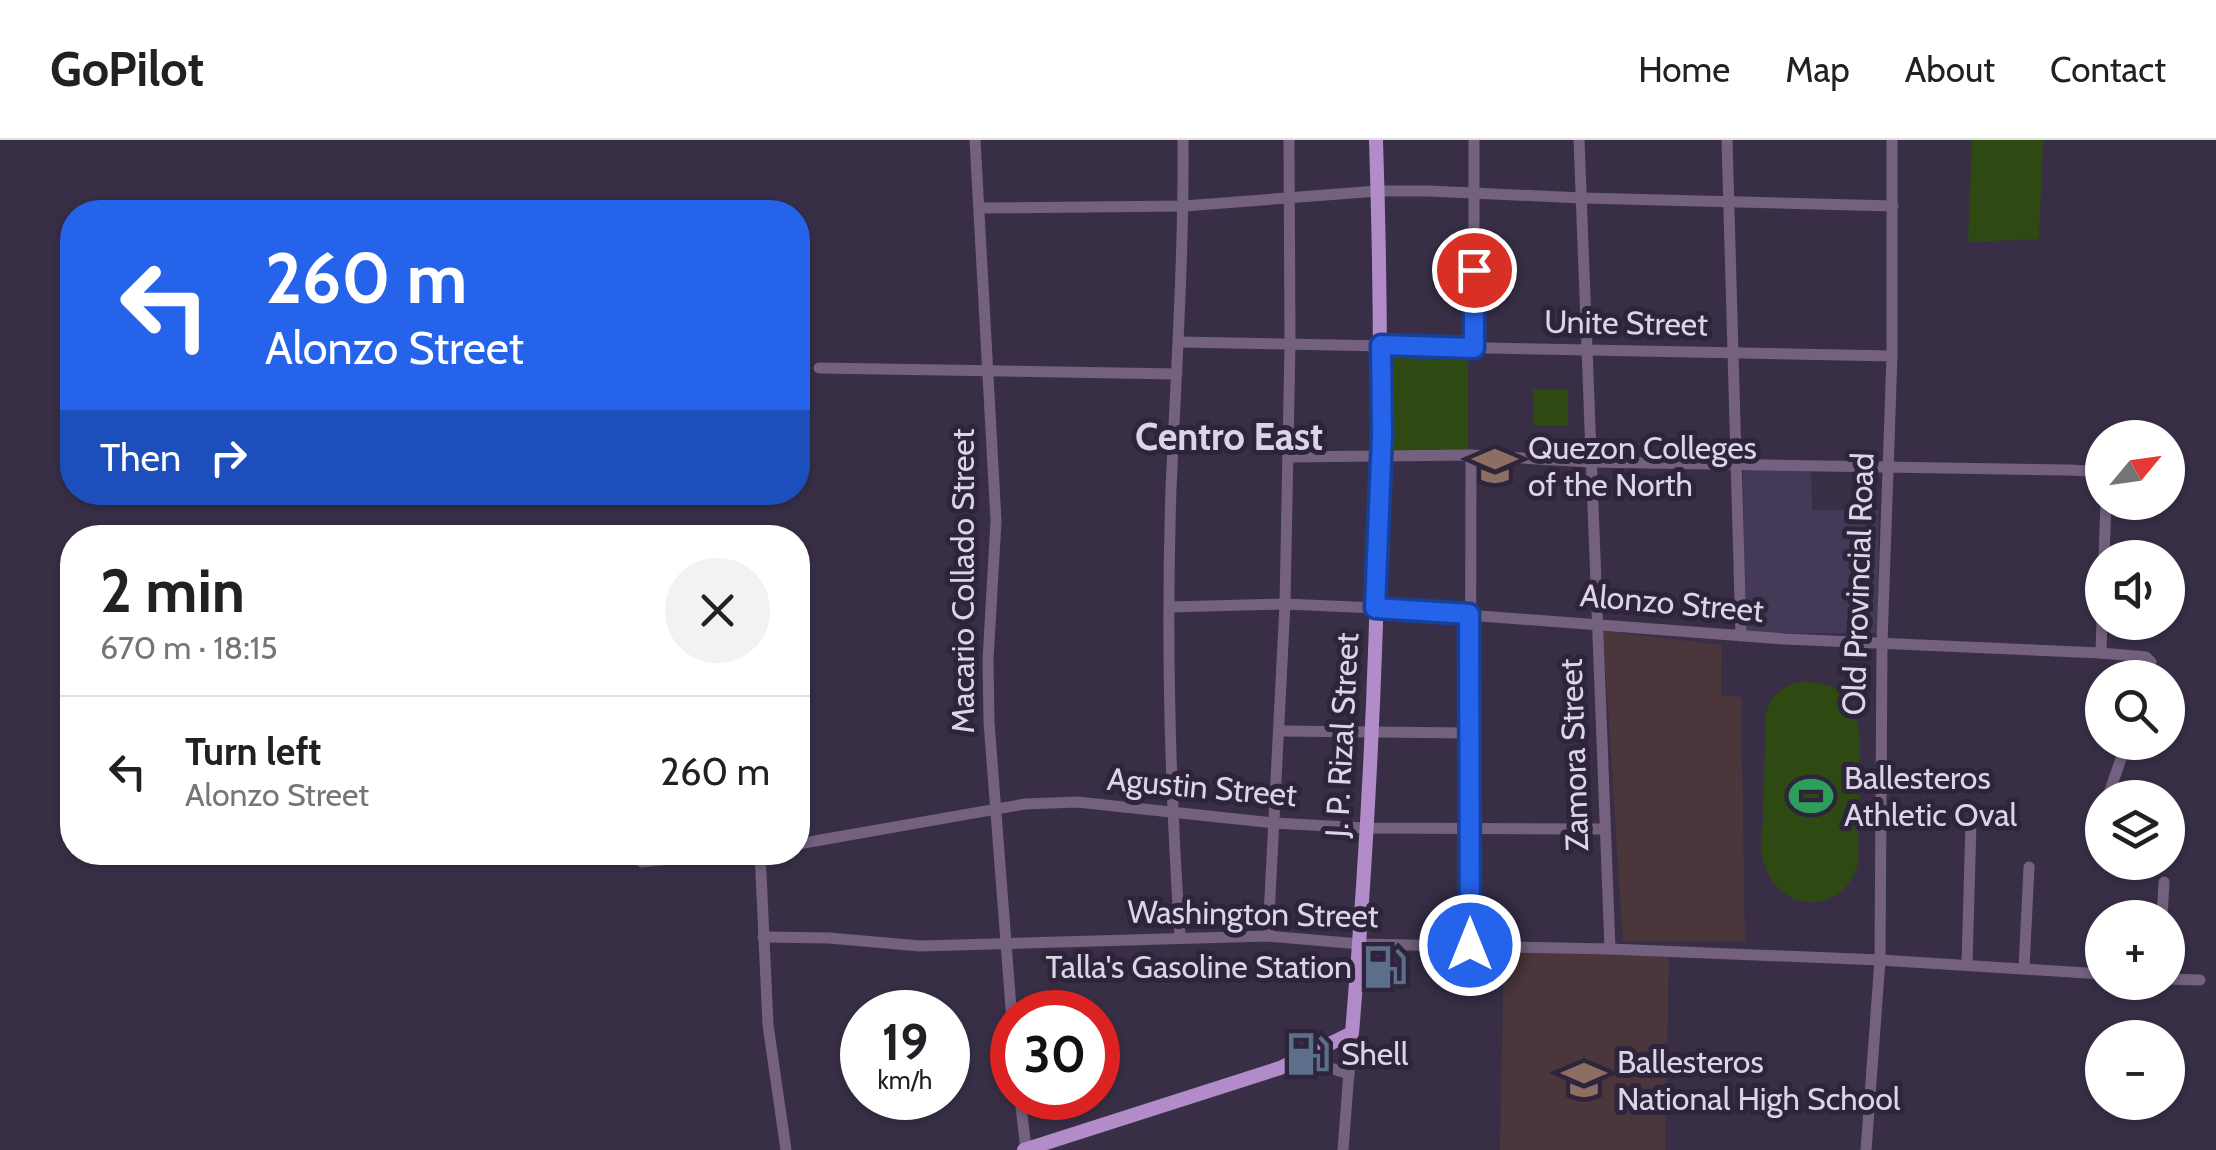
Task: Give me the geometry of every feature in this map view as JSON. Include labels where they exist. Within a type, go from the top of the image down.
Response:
[{"type":"main road","name":"J. P. Rizal Street","points":[[1352,1033],[1360,944],[1381,456],[1376,140]]},
{"type":"main road","points":[[1025,1150],[1302,1059],[1352,1033]]},
{"type":"street","name":"Macario Collado Street","points":[[975,140],[996,521],[988,695],[1009,990]]},
{"type":"street","points":[[1180,936],[1172,811],[1171,492],[1184,206],[1183,140]]},
{"type":"street","points":[[1268,936],[1286,604],[1288,140]]},
{"type":"street","points":[[1474,140],[1474,348]]},
{"type":"street","name":"Zamora Street","points":[[1580,140],[1610,949]]},
{"type":"street","points":[[1727,140],[1741,636]]},
{"type":"street","name":"Old Provincial Road","points":[[1866,1150],[1880,960],[1882,643],[1892,356],[1892,140]]},
{"type":"street","points":[[981,208],[1184,206],[1378,191],[1894,206]]},
{"type":"street","name":"Unite Street","points":[[1179,342],[1892,356]]},
{"type":"street","points":[[819,368],[1177,374]]},
{"type":"street","points":[[1288,456],[1471,455],[1590,462],[2085,470]]},
{"type":"street","points":[[1470,945],[1471,455]]},
{"type":"street","name":"Alonzo Street","points":[[1171,607],[1286,604],[1375,608],[1741,636],[2102,653],[2149,660]]},
{"type":"street","points":[[2102,640],[2102,653]]},
{"type":"street","points":[[1280,731],[1470,732]]},
{"type":"street","name":"Agustin Street","points":[[810,842],[1025,804],[1077,802],[1365,828],[1605,828]]},
{"type":"street","points":[[1968,964],[1971,822]]},
{"type":"street","points":[[760,865],[768,1025],[786,1150]]},
{"type":"street","points":[[2024,968],[2029,867]]},
{"type":"street","points":[[2163,900],[2164,882]]},
{"type":"street","name":"Washington Street","points":[[762,937],[920,946],[1268,936],[1360,944],[1610,949],[2085,973]]},
{"type":"street","points":[[2185,979],[2200,980]]},
{"type":"street","points":[[1343,1150],[1352,1033]]},
{"type":"street","points":[[1302,1059],[1349,1074]]},
{"type":"street","points":[[1022,1120],[1025,1150]]},
{"type":"shaded area","points":[[1743,468],[1811,468],[1812,510],[1878,510],[1879,633],[1744,633]]},
{"type":"shaded area","points":[[1603,631],[1722,645],[1721,695],[1741,697],[1745,942],[1623,941]]},
{"type":"shaded area","name":"Ballesteros National High School","points":[[1504,947],[1669,956],[1665,1150],[1500,1150]]},
{"type":"green space","points":[[1972,140],[2043,140],[2039,239],[1968,242]]},
{"type":"green space","points":[[1392,353],[1468,354],[1468,451],[1392,452]]},
{"type":"green space","points":[[1533,389],[1568,389],[1568,425],[1533,425]]},
{"type":"green space","name":"Ballesteros Athletic Oval","points":[[1799,682],[1826,684],[1843,694],[1854,711],[1860,737],[1858,864],[1842,891],[1814,902],[1795,899],[1779,889],[1768,873],[1761,849],[1766,712],[1778,692]]},
{"type":"place","name":"Quezon Colleges of the North","points":[[1495,466]]},
{"type":"place","name":"Ballesteros Athletic Oval","points":[[1811,796]]},
{"type":"place","name":"Talla's Gasoline Station","points":[[1385,967]]},
{"type":"place","name":"Shell","points":[[1308,1054]]},
{"type":"place","name":"Ballesteros National High School","points":[[1584,1080]]},
{"type":"district","name":"Centro East","points":[[1229,437]]},
{"type":"route","points":[[1470,945],[1469,614],[1375,608],[1382,435],[1381,345],[1474,348],[1474,270]]}]
